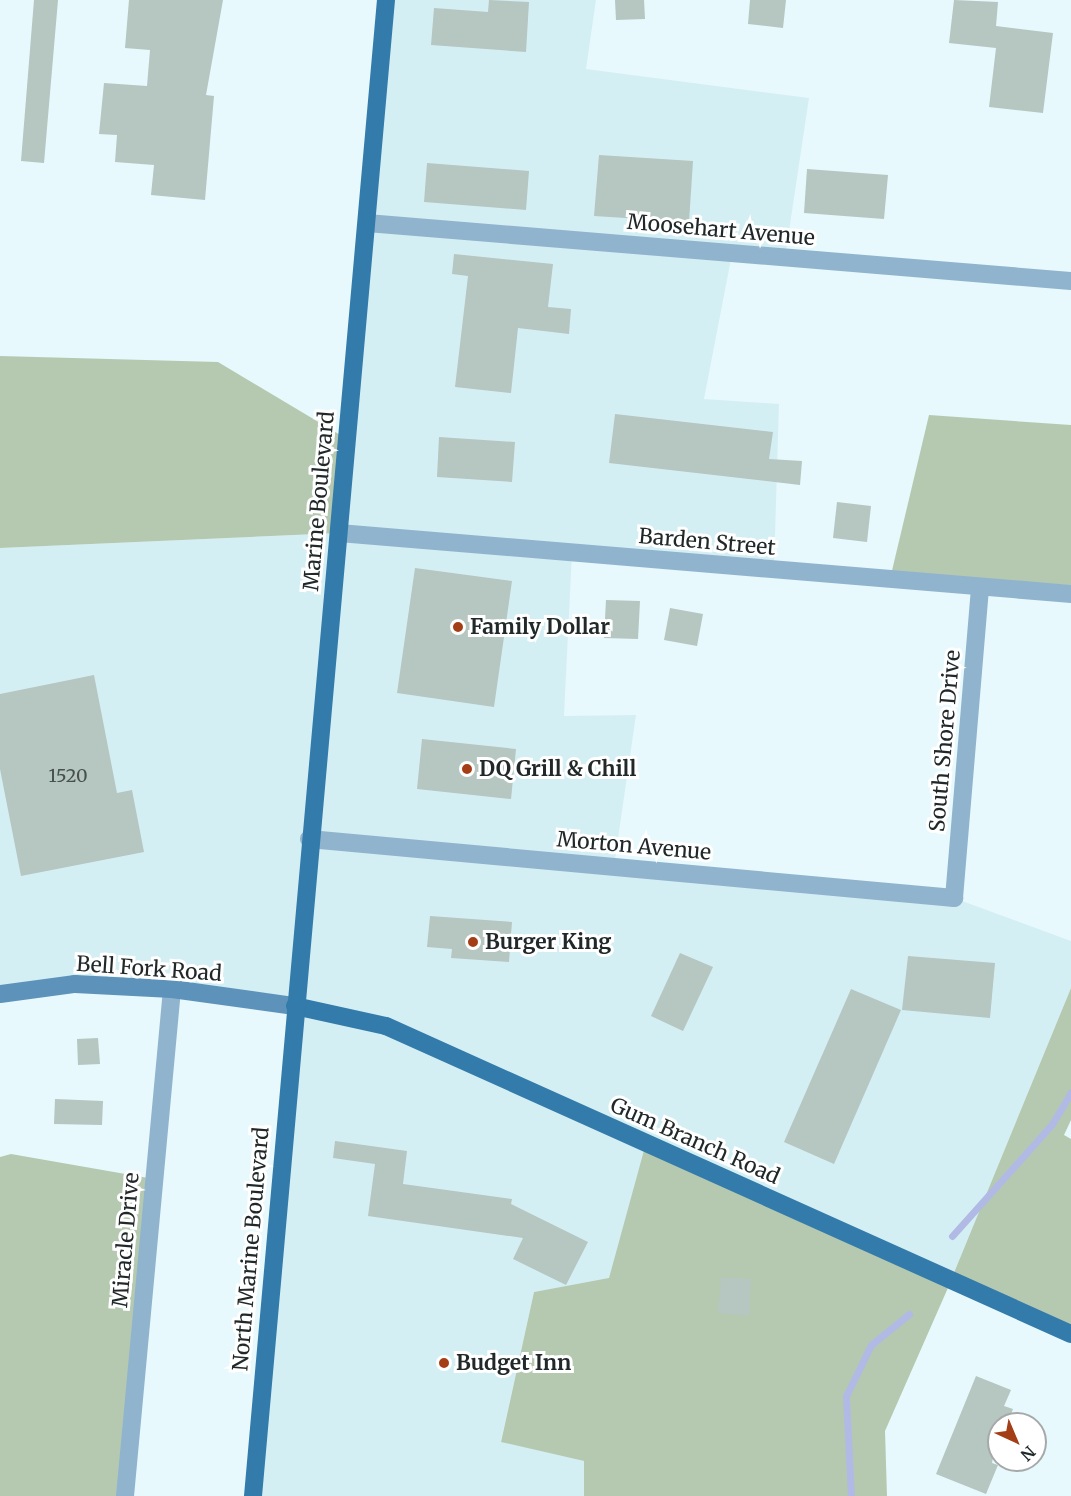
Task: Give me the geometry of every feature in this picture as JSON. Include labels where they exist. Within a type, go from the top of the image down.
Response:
[{"type":"main road","name":"Marine Boulevard","points":[[295,1006],[386,0]]},
{"type":"main road","name":"Bell Fork Road","points":[[0,994],[75,984],[172,989],[295,1006]]},
{"type":"main road","name":"Gum Branch Road","points":[[295,1006],[386,1026],[1071,1334]]},
{"type":"main road","name":"North Marine Boulevard","points":[[253,1496],[295,1006]]},
{"type":"street","name":"Moosehart Avenue","points":[[366,224],[1071,281]]},
{"type":"street","name":"Barden Street","points":[[339,533],[1071,594]]},
{"type":"street","name":"South Shore Drive","points":[[954,898],[980,587]]},
{"type":"street","name":"Morton Avenue","points":[[309,839],[954,898]]},
{"type":"street","name":"Miracle Drive","points":[[125,1496],[172,989]]},
{"type":"shaded area","points":[[386,0],[596,0],[586,69],[809,98],[785,258],[732,254],[704,399],[779,404],[774,570],[572,553],[564,716],[636,715],[614,866],[954,898],[1071,941],[1071,988],[951,1280],[647,1144],[609,1279],[534,1292],[501,1441],[584,1461],[584,1496],[253,1496],[295,1006],[172,989],[0,994],[0,548],[339,533]]},
{"type":"green space","points":[[0,356],[218,362],[347,439],[339,533],[0,548]]},
{"type":"green space","points":[[929,415],[1071,425],[1071,594],[890,579]]},
{"type":"green space","points":[[1071,988],[1071,1120],[1064,1135],[1071,1139],[1071,1334],[951,1281],[885,1431],[887,1496],[584,1496],[584,1461],[501,1442],[534,1292],[609,1278],[646,1143],[951,1280]]},
{"type":"green space","points":[[11,1154],[154,1179],[125,1496],[0,1496],[0,1157]]},
{"type":"building","points":[[34,0],[58,0],[44,163],[21,161]]},
{"type":"building","points":[[129,0],[223,0],[206,95],[214,96],[205,200],[151,195],[154,165],[115,162],[117,135],[99,134],[104,83],[147,86],[150,50],[125,48]]},
{"type":"building","points":[[489,0],[529,2],[526,52],[431,45],[434,8],[488,12]]},
{"type":"building","points":[[615,0],[644,0],[645,19],[616,20]]},
{"type":"building","points":[[750,0],[786,0],[783,28],[748,24]]},
{"type":"building","points":[[954,0],[998,2],[996,26],[1053,33],[1043,113],[989,107],[996,48],[949,43]]},
{"type":"building","points":[[599,155],[693,161],[689,222],[594,216]]},
{"type":"building","points":[[427,163],[529,171],[526,210],[424,202]]},
{"type":"building","points":[[807,169],[888,175],[884,219],[804,213]]},
{"type":"building","points":[[454,254],[553,264],[548,307],[571,309],[569,334],[518,328],[511,393],[455,387],[468,276],[452,274]]},
{"type":"building","points":[[615,414],[773,432],[769,459],[802,461],[800,485],[609,463]]},
{"type":"building","points":[[439,437],[515,442],[512,482],[437,477]]},
{"type":"building","points":[[837,502],[871,506],[867,542],[833,538]]},
{"type":"building","points":[[415,568],[512,581],[494,707],[397,693]]},
{"type":"building","points":[[606,600],[640,601],[638,639],[604,638]]},
{"type":"building","points":[[670,608],[703,614],[697,646],[664,640]]},
{"type":"building","points":[[94,675],[117,793],[132,790],[144,852],[21,876],[0,769],[0,694]]},
{"type":"building","points":[[422,739],[516,749],[511,799],[417,789]]},
{"type":"building","points":[[430,916],[512,922],[509,962],[451,958],[452,949],[427,947]]},
{"type":"building","points":[[680,953],[713,967],[683,1031],[651,1016]]},
{"type":"building","points":[[908,956],[995,963],[990,1018],[902,1010]]},
{"type":"building","points":[[851,989],[901,1010],[834,1164],[784,1142]]},
{"type":"building","points":[[98,1038],[100,1064],[78,1065],[77,1039]]},
{"type":"building","points":[[55,1099],[103,1101],[102,1125],[54,1124]]},
{"type":"building","points":[[335,1141],[407,1151],[403,1184],[512,1199],[511,1204],[588,1242],[566,1285],[513,1259],[523,1238],[368,1216],[375,1164],[333,1158]]},
{"type":"building","points":[[721,1277],[751,1279],[749,1316],[718,1313]]},
{"type":"building","points":[[976,1376],[1011,1390],[1004,1406],[1013,1409],[1012,1412],[987,1412],[987,1472],[995,1472],[986,1494],[936,1474]]},
{"type":"waterway","points":[[952,1236],[1052,1124],[1071,1092]]},
{"type":"waterway","points":[[851,1496],[846,1396],[871,1345],[909,1314]]},
{"type":"place","name":"Family Dollar","points":[[458,627]]},
{"type":"place","name":"DQ Grill & Chill","points":[[467,769]]},
{"type":"place","name":"Burger King","points":[[473,942]]},
{"type":"place","name":"Budget Inn","points":[[444,1363]]}]
